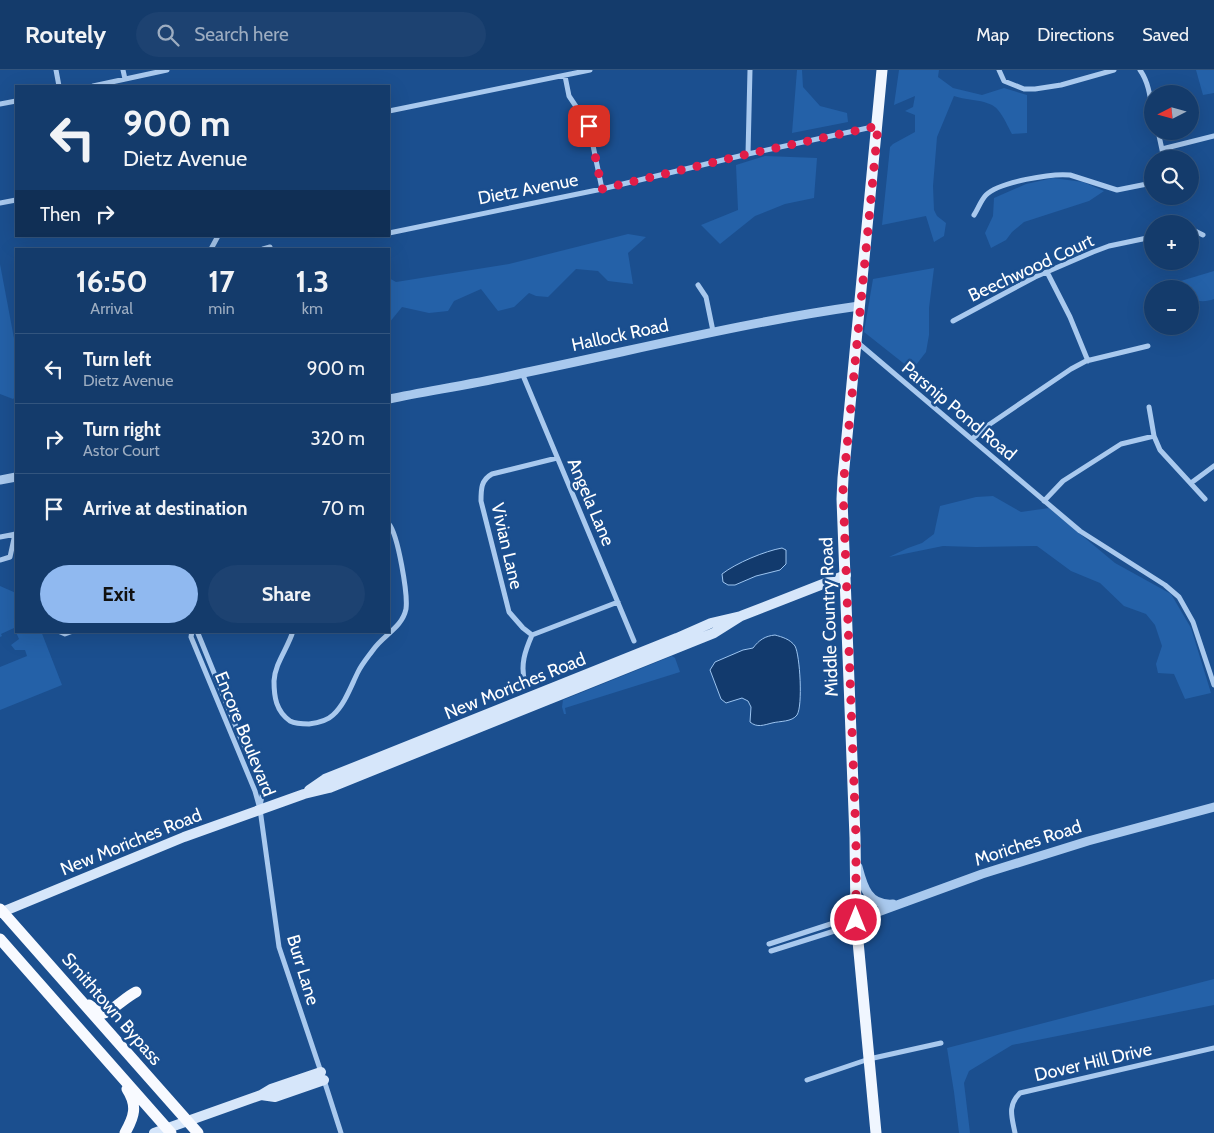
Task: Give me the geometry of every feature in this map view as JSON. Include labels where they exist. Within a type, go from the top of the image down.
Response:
[{"type":"highway","name":"Smithtown Bypass","points":[[1,911],[198,1133]]},
{"type":"highway","points":[[0,939],[169,1131]]},
{"type":"highway","points":[[81,1000],[104,1013],[127,996],[136,992],[111,1020],[116,1040]]},
{"type":"highway","points":[[116,1071],[132,1097],[135,1106],[133,1118],[125,1133]]},
{"type":"main road","name":"Middle Country Road","points":[[876,1133],[853,921],[856,857],[843,478],[882,70]]},
{"type":"main road","name":"New Moriches Road","points":[[1,911],[184,837],[304,794],[329,788],[714,633],[741,616],[846,575]]},
{"type":"main road","points":[[154,1133],[169,1131],[187,1121],[261,1096],[271,1089],[322,1076]]},
{"type":"street","points":[[56,70],[59,85]]},
{"type":"street","points":[[123,70],[125,79]]},
{"type":"street","points":[[98,85],[167,70]]},
{"type":"street","points":[[390,111],[590,70]]},
{"type":"street","points":[[748,154],[750,70]]},
{"type":"street","points":[[1000,70],[1004,81],[1029,89],[1061,85],[1114,70]]},
{"type":"street","points":[[1140,70],[1147,85]]},
{"type":"street","points":[[565,76],[570,96],[589,126],[602,189]]},
{"type":"street","points":[[0,104],[15,101]]},
{"type":"street","name":"Dietz Avenue","points":[[390,233],[602,189],[748,154],[878,126]]},
{"type":"street","points":[[1160,140],[1162,149],[1214,136]]},
{"type":"street","points":[[974,215],[985,196],[993,190],[1008,183],[1047,176],[1070,175],[1117,190],[1144,185]]},
{"type":"street","points":[[0,203],[15,200]]},
{"type":"street","points":[[1199,233],[1203,235]]},
{"type":"street","name":"Beechwood Court","points":[[953,321],[1047,272],[1101,249],[1144,239]]},
{"type":"street","points":[[1047,272],[1070,317],[1088,360]]},
{"type":"street","points":[[698,285],[706,297],[713,331]]},
{"type":"street","name":"Hallock Road","points":[[390,399],[522,373],[794,315],[860,306]]},
{"type":"street","name":"Parsnip Pond Road","points":[[856,342],[1080,531],[1165,585],[1179,598],[1193,622],[1212,668]]},
{"type":"street","points":[[972,439],[990,424],[1071,369],[1088,360],[1148,346]]},
{"type":"street","name":"Angela Lane","points":[[522,373],[634,641]]},
{"type":"street","points":[[1149,407],[1154,436],[1164,456],[1205,500]]},
{"type":"street","points":[[1044,501],[1063,481],[1121,444],[1154,436]]},
{"type":"street","name":"Vivian Lane","points":[[532,635],[509,612],[482,501],[481,489],[484,480],[492,474],[557,458]]},
{"type":"street","points":[[1191,483],[1214,466]]},
{"type":"street","points":[[0,480],[15,477]]},
{"type":"street","points":[[390,525],[399,553],[406,589],[406,608],[402,620],[390,632]]},
{"type":"street","points":[[0,537],[15,534]]},
{"type":"street","points":[[0,560],[10,557],[15,538]]},
{"type":"street","points":[[526,683],[522,664],[532,635],[618,602]]},
{"type":"street","name":"Encore Boulevard","points":[[192,633],[191,637],[260,809]]},
{"type":"street","name":"Encore Boulevard","points":[[197,633],[241,739],[264,786],[260,809]]},
{"type":"street","points":[[292,633],[274,679],[276,701],[281,714],[293,722],[304,724],[318,723],[333,716],[374,647],[389,633]]},
{"type":"street","points":[[1212,668],[1214,685]]},
{"type":"street","name":"Moriches Road","points":[[853,921],[982,874],[1088,841],[1214,807]]},
{"type":"street","name":"Burr Lane","points":[[260,809],[279,947],[341,1133]]},
{"type":"street","points":[[856,857],[864,889],[868,896],[887,905],[898,904]]},
{"type":"street","points":[[769,944],[843,920],[853,921]]},
{"type":"street","points":[[771,951],[844,928],[853,921]]},
{"type":"street","points":[[806,1080],[869,1059],[941,1043]]},
{"type":"street","name":"Dover Hill Drive","points":[[1014,1133],[1011,1108],[1014,1100],[1020,1093],[1214,1048]]},
{"type":"shaded area","points":[[797,70],[802,70],[803,87],[820,106],[847,113],[848,122],[792,133]]},
{"type":"shaded area","points":[[899,70],[939,70],[938,77],[953,88],[982,95],[1004,88],[1027,95],[1027,133],[1012,134],[994,106],[954,96],[937,137],[933,186],[934,210],[937,216],[946,223],[944,236],[934,242],[926,216],[882,225],[890,147],[915,132],[915,115],[905,111],[913,107],[915,96],[894,105]]},
{"type":"shaded area","points":[[1196,70],[1214,70],[1214,93],[1203,95]]},
{"type":"shaded area","points":[[765,156],[817,158],[814,198],[785,204],[755,216],[720,244],[701,225],[738,210],[736,165]]},
{"type":"shaded area","points":[[1053,178],[1083,182],[1104,191],[1089,201],[1024,222],[1006,240],[991,248],[985,233],[993,216],[994,198],[1026,184]]},
{"type":"shaded area","points":[[628,234],[646,237],[628,253],[633,284],[608,281],[598,271],[576,269],[548,297],[529,293],[514,307],[498,311],[481,289],[454,301],[448,311],[429,313],[402,307],[390,322],[390,279],[396,282],[509,264]]},
{"type":"shaded area","points":[[0,264],[15,344],[15,397],[13,399],[0,394]]},
{"type":"shaded area","points":[[934,268],[926,352],[912,370],[864,332],[873,279]]},
{"type":"shaded area","points":[[1214,271],[1214,299],[1199,301],[1199,280],[1184,280]]},
{"type":"shaded area","points":[[993,496],[1021,512],[1049,508],[1115,563],[1171,594],[1191,628],[1211,693],[1185,699],[1174,674],[1158,673],[1156,664],[1162,646],[1155,625],[1146,614],[1124,606],[1100,583],[1071,571],[1037,546],[943,546],[889,557],[922,543],[934,534],[940,506],[976,497]]},
{"type":"shaded area","points":[[782,548],[786,550],[786,564],[780,570],[756,576],[735,585],[728,585],[723,582],[722,574],[735,566],[759,555]]},
{"type":"shaded area","points":[[0,586],[15,593],[15,630],[14,628],[1,634],[2,636],[0,637]]},
{"type":"shaded area","points":[[16,633],[42,633],[62,685],[0,710],[0,667],[27,656],[25,650],[15,650],[11,645],[19,639]]},
{"type":"shaded area","points":[[775,635],[791,642],[797,651],[800,680],[799,710],[795,717],[789,720],[755,725],[750,722],[751,707],[748,701],[742,698],[726,703],[721,699],[710,670],[715,662],[743,650],[753,648],[762,639]]},
{"type":"shaded area","points":[[672,656],[675,658],[680,672],[565,708],[566,714],[564,714],[563,700]]},
{"type":"shaded area","points":[[1214,979],[1214,1005],[1012,1045],[969,1071],[964,1083],[970,1133],[959,1133],[947,1048]]},
{"type":"route","points":[[589,126],[602,189],[748,154],[878,126],[843,478],[856,838],[856,920]]}]
